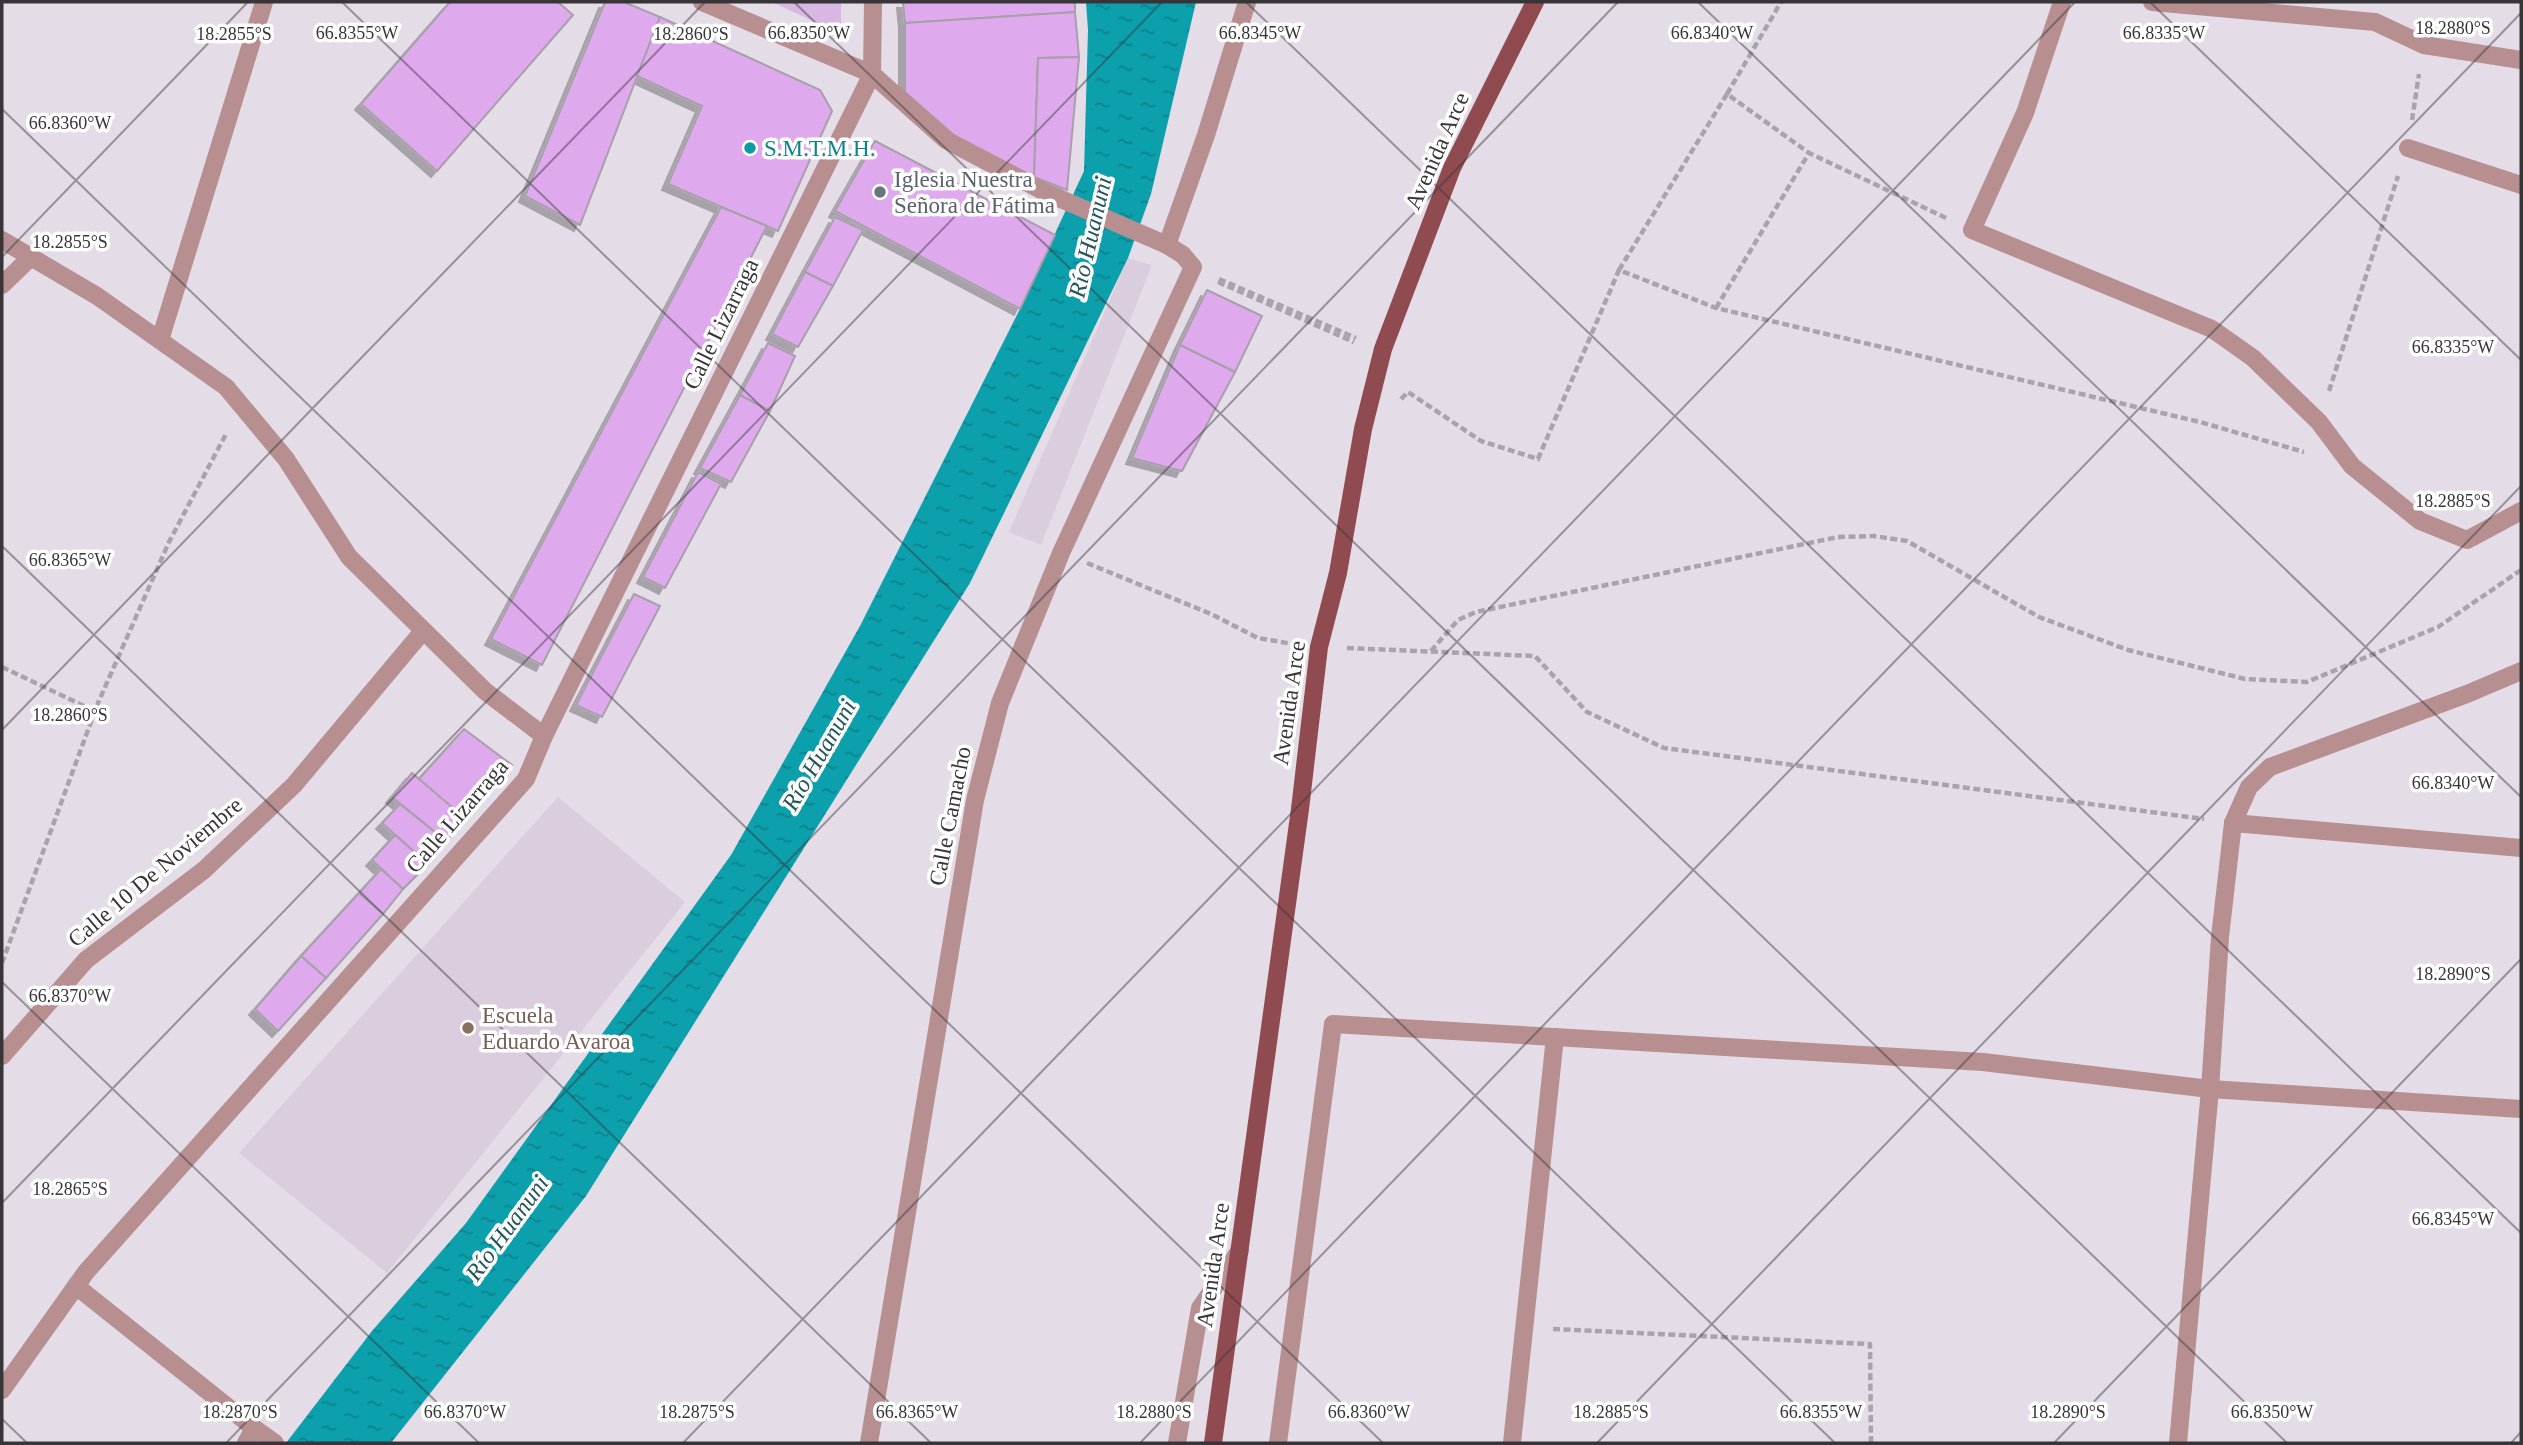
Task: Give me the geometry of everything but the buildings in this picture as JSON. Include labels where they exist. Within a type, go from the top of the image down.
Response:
[{"type":"main road","name":"Avenida Arce","points":[[1213,1443],[1298,822],[1319,647],[1338,573],[1363,429],[1382,351],[1452,168],[1535,2]]},
{"type":"street","points":[[160,340],[264,2]]},
{"type":"street","points":[[702,2],[872,74],[946,140],[1047,193],[1167,245],[1183,255],[1192,269]]},
{"type":"street","points":[[872,74],[873,2]]},
{"type":"street","points":[[1167,245],[1206,135],[1247,2]]},
{"type":"street","points":[[2062,2],[2025,113],[1972,230],[2212,329],[2253,358],[2319,422],[2352,466],[2420,522],[2467,540],[2521,511]]},
{"type":"street","points":[[2152,2],[2375,22],[2424,45],[2521,60]]},
{"type":"street","name":"Calle Lizarraga","points":[[2,1390],[86,1272],[526,779],[544,736],[872,74]]},
{"type":"street","points":[[2408,148],[2521,185]]},
{"type":"street","points":[[2,240],[97,296],[226,387],[286,459],[349,556],[485,691],[544,736]]},
{"type":"street","points":[[2,285],[31,257]]},
{"type":"street","name":"Calle Camacho","points":[[869,1443],[975,800],[1000,704],[1061,553],[1192,269]]},
{"type":"street","name":"Calle 10 De Noviembre","points":[[2,1056],[86,960],[204,870],[294,785],[423,631]]},
{"type":"street","points":[[2178,1443],[2210,1089],[2220,937],[2233,823],[2249,788],[2270,767],[2467,694],[2521,671]]},
{"type":"street","points":[[2233,823],[2521,848]]},
{"type":"street","points":[[1278,1443],[1332,1024],[1983,1062],[2210,1089],[2521,1110]]},
{"type":"street","points":[[1512,1443],[1555,1037]]},
{"type":"street","points":[[1177,1443],[1199,1308],[1240,1250]]},
{"type":"street","points":[[76,1286],[250,1435],[275,1443]]},
{"type":"path","points":[[1363,429],[1408,393],[1481,440],[1538,459],[1619,270],[1782,2]]},
{"type":"path","points":[[2319,422],[2408,148],[2424,45]]},
{"type":"path","points":[[1727,94],[1810,153],[1972,230]]},
{"type":"path","points":[[1716,308],[1810,153]]},
{"type":"path","points":[[1192,269],[1382,351]]},
{"type":"path","points":[[1619,270],[1716,308],[2200,422],[2352,466]]},
{"type":"path","points":[[2,963],[95,711],[169,542],[242,406]]},
{"type":"path","points":[[1431,651],[1458,620],[1476,612],[1838,537],[1874,536],[1907,541],[2039,617],[2129,650],[2245,679],[2307,681],[2438,627],[2521,570]]},
{"type":"path","points":[[1061,553],[1211,614],[1258,638],[1319,647],[1535,656],[1587,712],[1664,748],[2233,823]]},
{"type":"path","points":[[2,667],[95,711]]},
{"type":"path","points":[[1524,1327],[1870,1344],[1871,1443]]},
{"type":"shaded area","points":[[772,2],[841,2],[841,34]]},
{"type":"shaded area","points":[[1128,258],[1152,265],[1041,545],[1009,532]]},
{"type":"shaded area","name":"Escuela Eduardo Avaroa","points":[[558,797],[685,902],[387,1273],[239,1153]]},
{"type":"water","name":"Río Huanuni","points":[[1086,2],[1196,2],[1151,194],[1128,258],[970,583],[586,1196],[391,1443],[286,1443],[372,1331],[466,1223],[731,855],[860,626],[1020,309],[1084,171],[1088,30]]},
{"type":"place","name":"S.M.T.M.H.","points":[[750,148]]},
{"type":"place","name":"Iglesia Nuestra Señora de Fátima","points":[[880,192]]},
{"type":"place","name":"Escuela Eduardo Avaroa","points":[[468,1028]]}]
